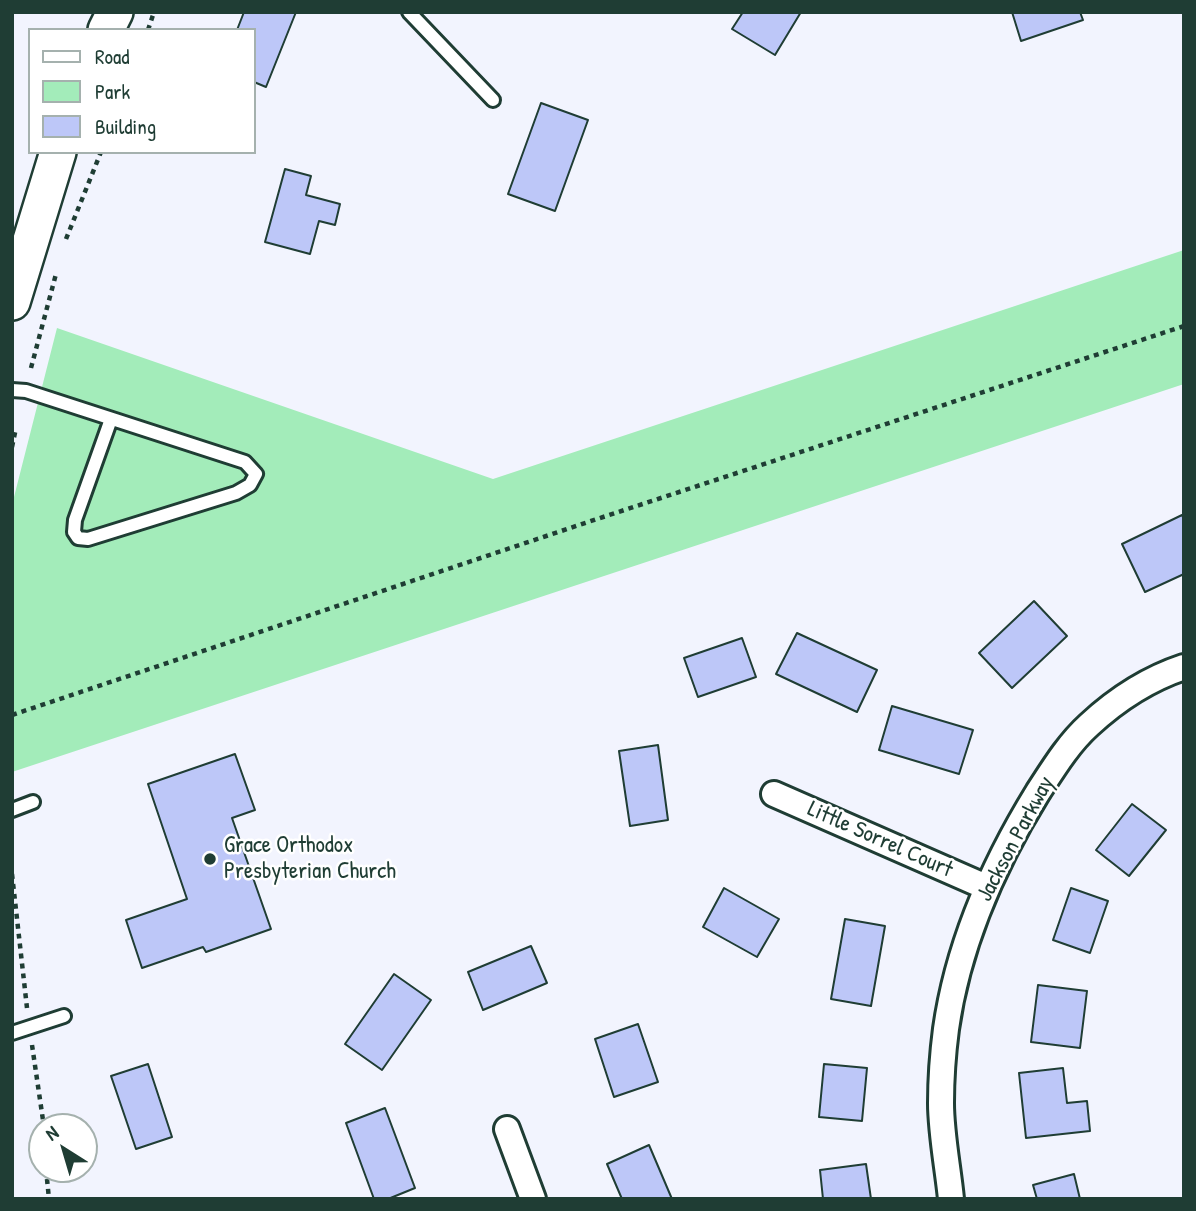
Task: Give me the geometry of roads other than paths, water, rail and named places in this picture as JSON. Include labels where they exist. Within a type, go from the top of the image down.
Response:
[{"type":"main road","points":[[107,28],[115,12]]},
{"type":"main road","points":[[12,302],[57,154]]},
{"type":"street","name":"Jackson Parkway","points":[[951,1199],[941,1104],[946,1029],[961,957],[986,887],[1016,828],[1051,771],[1087,726],[1124,696],[1168,672],[1184,667]]},
{"type":"street","name":"Little Sorrel Court","points":[[774,794],[986,887]]},
{"type":"street","points":[[507,1129],[533,1199]]},
{"type":"lane","points":[[409,12],[494,100]]},
{"type":"lane","points":[[12,390],[26,391],[246,462],[256,474],[250,485],[236,493],[88,539],[78,538],[74,532],[75,520],[111,419]]},
{"type":"lane","points":[[12,810],[33,802]]},
{"type":"lane","points":[[12,1033],[64,1016]]},
{"type":"place","name":"Grace Orthodox Presbyterian Church","points":[[210,859]]}]
